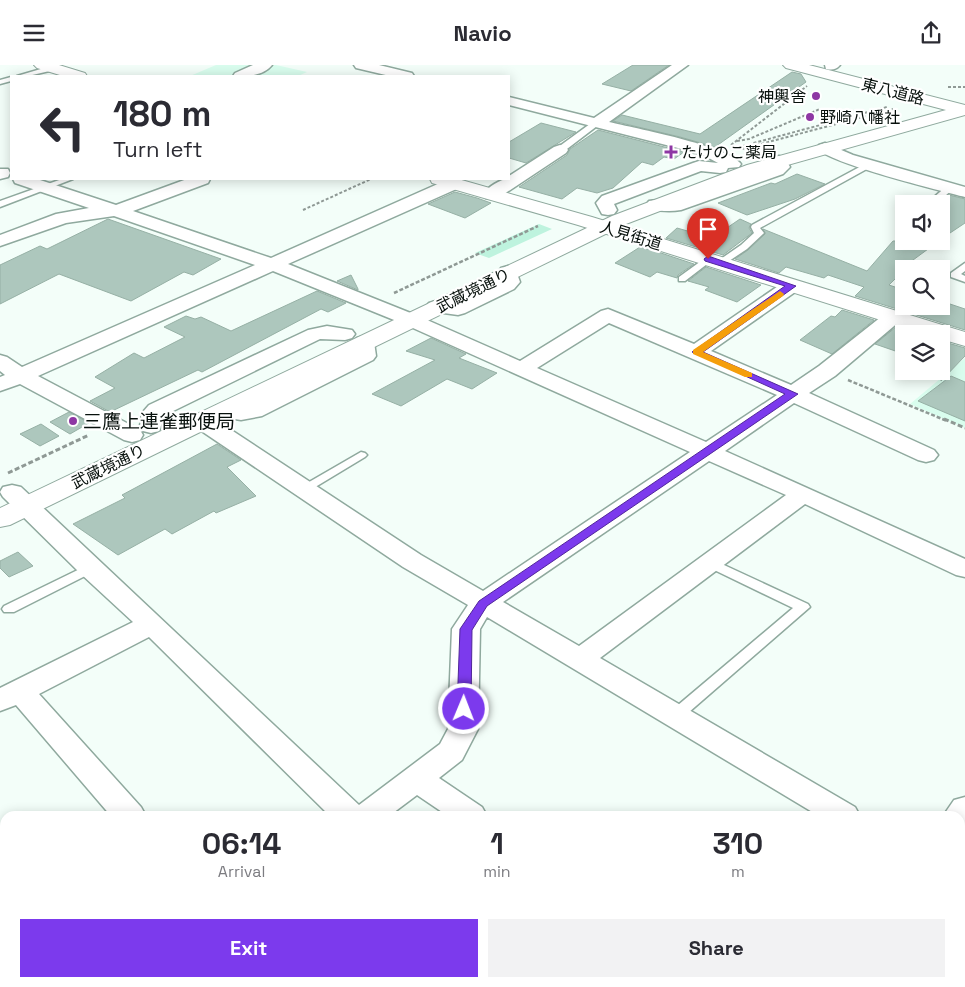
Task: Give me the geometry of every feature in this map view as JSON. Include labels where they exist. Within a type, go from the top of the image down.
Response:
[{"type":"main road","name":"東八道路","points":[[791,65],[962,105]]},
{"type":"main road","name":"東八道路","points":[[830,65],[962,105]]},
{"type":"main road","points":[[47,66],[76,75]]},
{"type":"main road","name":"武蔵境通り","points":[[397,309],[436,307],[508,272],[599,219],[655,205],[779,161],[962,105]]},
{"type":"main road","name":"武蔵境通り","points":[[9,493],[202,421],[224,411],[354,338],[397,309],[599,219],[731,156],[798,145],[962,105]]},
{"type":"main road","name":"人見街道","points":[[447,181],[492,194],[599,219],[714,261],[965,339]]},
{"type":"main road","name":"武蔵境通り","points":[[0,519],[9,493],[142,430],[354,338]]},
{"type":"street","points":[[242,75],[265,65]]},
{"type":"street","points":[[596,123],[681,65]]},
{"type":"street","points":[[373,66],[404,75]]},
{"type":"street","points":[[510,101],[711,153],[731,156]]},
{"type":"street","points":[[825,148],[847,158],[958,190]]},
{"type":"street","points":[[492,194],[560,150]]},
{"type":"street","points":[[24,180],[94,207],[117,211],[397,309],[523,369],[803,494],[965,569]]},
{"type":"street","points":[[117,211],[199,180]]},
{"type":"street","points":[[0,385],[371,222],[447,181]]},
{"type":"street","points":[[0,241],[94,207]]},
{"type":"street","points":[[696,352],[791,286]]},
{"type":"street","points":[[523,369],[608,315],[793,394],[926,455]]},
{"type":"street","points":[[373,811],[451,752],[464,729],[466,629],[483,603],[827,371],[893,317]]},
{"type":"street","points":[[0,361],[20,376],[142,430]]},
{"type":"street","points":[[202,421],[412,561],[676,715],[836,811]]},
{"type":"street","points":[[9,493],[152,624],[345,811]]},
{"type":"street","points":[[580,659],[803,494]]},
{"type":"street","points":[[125,811],[10,696],[152,624]]},
{"type":"street","points":[[416,778],[464,811]]},
{"type":"lane","points":[[24,75],[47,66]]},
{"type":"lane","points":[[560,150],[596,123]]},
{"type":"lane","points":[[682,279],[744,247],[759,233],[755,227],[870,165]]},
{"type":"lane","points":[[0,203],[66,180]]},
{"type":"lane","points":[[965,266],[954,275],[965,279]]},
{"type":"lane","points":[[302,489],[361,455]]},
{"type":"lane","points":[[676,715],[803,607],[711,563]]},
{"type":"lane","points":[[9,609],[90,568]]},
{"type":"path","points":[[942,85],[965,87]]},
{"type":"path","points":[[731,156],[735,141],[808,86]]},
{"type":"path","points":[[731,156],[896,105]]},
{"type":"path","points":[[735,141],[749,139],[820,109]]},
{"type":"path","points":[[731,156],[894,109]]},
{"type":"path","points":[[303,210],[369,180]]},
{"type":"path","points":[[397,309],[544,223]]},
{"type":"path","points":[[827,371],[965,428]]},
{"type":"path","points":[[9,493],[94,434]]},
{"type":"shaded area","points":[[216,65],[276,65],[307,72],[300,75],[192,75]]},
{"type":"shaded area","points":[[539,224],[552,229],[489,258],[475,253]]},
{"type":"shaded area","points":[[965,358],[965,428],[910,404],[939,380],[950,380],[950,371]]},
{"type":"building","points":[[633,65],[669,65],[631,91],[602,84]]},
{"type":"building","points":[[792,72],[801,74],[806,82],[715,147],[613,121],[622,115],[700,134]]},
{"type":"building","points":[[541,123],[576,132],[526,163],[510,158],[510,141]]},
{"type":"building","points":[[598,130],[684,152],[674,159],[664,157],[653,165],[642,162],[613,188],[597,193],[577,188],[562,199],[519,187],[567,155],[570,149]]},
{"type":"building","points":[[797,174],[825,184],[795,199],[747,215],[718,203],[771,183],[775,184]]},
{"type":"building","points":[[455,192],[491,203],[465,218],[428,204]]},
{"type":"building","points":[[950,195],[965,199],[965,223],[950,233]]},
{"type":"building","points":[[108,219],[221,259],[193,275],[184,272],[131,301],[59,274],[0,304],[0,265],[40,246],[47,249]]},
{"type":"building","points":[[740,219],[751,224],[749,228],[752,233],[723,255],[666,238],[677,228],[712,238]]},
{"type":"building","points":[[763,229],[867,271],[893,241],[895,241],[895,250],[927,250],[913,260],[895,260],[895,279],[889,285],[895,287],[895,308],[855,296],[864,287],[828,275],[824,278],[786,267],[779,273],[735,259],[765,234]]},
{"type":"building","points":[[640,247],[694,264],[678,275],[677,278],[657,272],[650,277],[615,263]]},
{"type":"building","points":[[706,267],[761,285],[737,302],[705,290],[709,287],[688,281]]},
{"type":"building","points":[[351,275],[358,289],[358,290],[337,281]]},
{"type":"building","points":[[317,291],[346,303],[328,312],[321,309],[202,372],[198,370],[110,412],[90,401],[115,388],[95,377],[134,353],[144,358],[185,337],[164,327],[186,316],[195,319],[201,317],[231,331]]},
{"type":"building","points":[[950,304],[965,309],[965,330],[916,315],[950,315]]},
{"type":"building","points":[[842,310],[874,320],[832,354],[800,340],[831,316],[835,317]]},
{"type":"building","points":[[895,328],[895,351],[875,344]]},
{"type":"building","points":[[431,338],[466,354],[459,358],[497,373],[472,389],[447,379],[401,406],[372,394],[435,360],[406,351]]},
{"type":"building","points":[[950,344],[965,348],[965,356],[950,372]]},
{"type":"building","points":[[950,377],[965,382],[965,421],[918,401],[946,380],[950,380]]},
{"type":"building","points":[[69,412],[89,423],[70,434],[50,422]]},
{"type":"building","points":[[41,424],[59,436],[40,446],[20,434]]},
{"type":"building","points":[[217,444],[241,460],[227,467],[256,496],[216,513],[214,511],[172,534],[165,529],[118,555],[73,524],[125,498],[122,495]]},
{"type":"building","points":[[18,552],[33,566],[9,577],[0,568],[0,561]]},
{"type":"slow traffic","points":[[749,375],[696,352],[780,294]]},
{"type":"place","name":"神輿舎","points":[[816,96]]},
{"type":"place","name":"野崎八幡社","points":[[810,117]]},
{"type":"place","name":"たけのこ薬局","points":[[671,152]]},
{"type":"place","name":"三鷹上連雀郵便局","points":[[73,421]]},
{"type":"route","points":[[464,709],[466,629],[483,603],[793,394],[696,352],[791,286],[708,259]]}]
